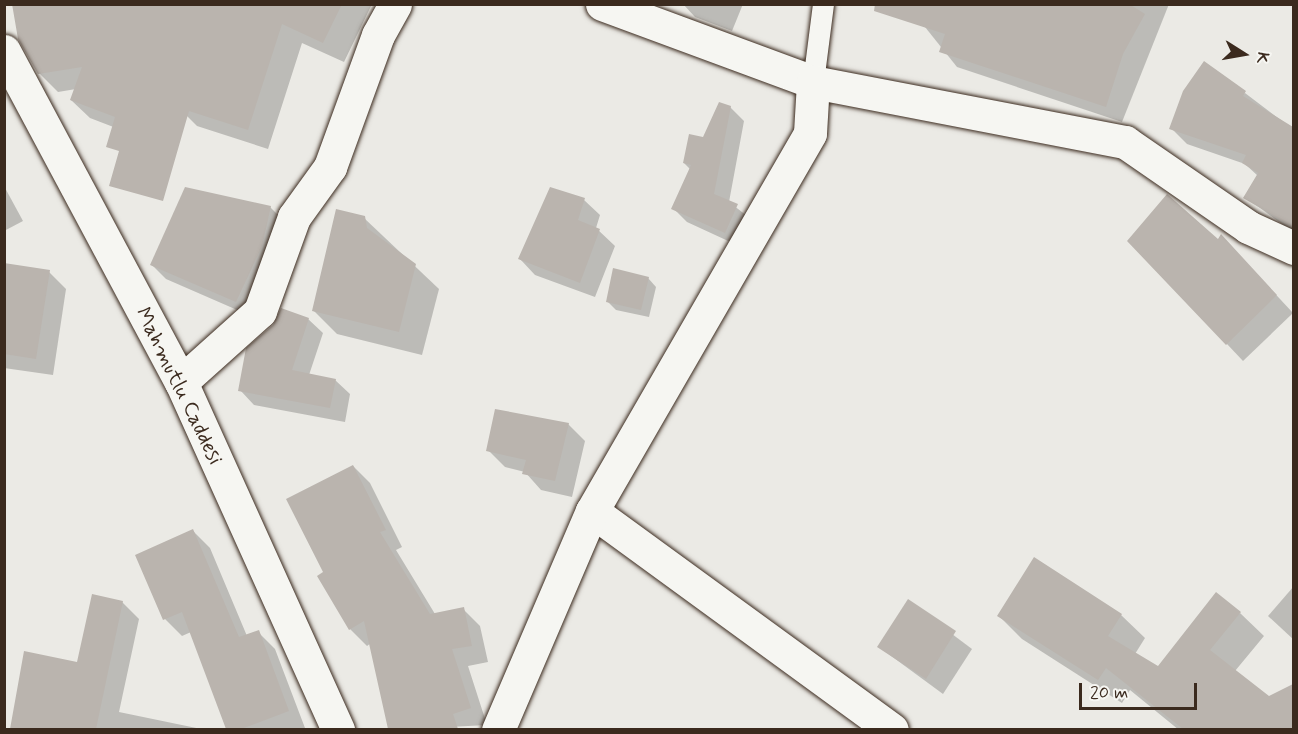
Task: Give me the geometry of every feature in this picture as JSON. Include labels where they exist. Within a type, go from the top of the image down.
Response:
[{"type":"street","points":[[181,382],[260,311],[294,217],[330,167],[378,35],[395,4]]},
{"type":"street","points":[[602,4],[813,82],[1125,142],[1248,227],[1293,248]]},
{"type":"street","name":"Mahmutlu Caddesi","points":[[4,51],[181,382],[338,729]]},
{"type":"street","points":[[498,729],[592,511],[810,133],[813,82]]},
{"type":"street","points":[[592,511],[892,729]]},
{"type":"lane","points":[[813,82],[823,4]]},
{"type":"building","points":[[12,4],[342,4],[323,43],[282,24],[248,130],[189,111],[163,201],[109,186],[119,151],[106,147],[115,117],[70,100],[82,67],[38,74],[18,39]]},
{"type":"building","points":[[875,4],[1129,4],[1145,14],[1123,54],[1106,107],[939,52],[945,34],[874,11]]},
{"type":"building","points":[[1204,61],[1246,91],[1243,96],[1293,127],[1293,227],[1243,198],[1258,173],[1242,163],[1246,155],[1169,129],[1183,91]]},
{"type":"building","points":[[719,102],[731,106],[714,194],[738,204],[725,233],[671,209],[691,165],[683,163],[689,134],[703,137]]},
{"type":"building","points":[[185,187],[271,206],[262,246],[236,302],[150,265]]},
{"type":"building","points":[[550,187],[585,198],[578,220],[600,229],[580,283],[518,259]]},
{"type":"building","points":[[1167,194],[1218,239],[1221,234],[1277,295],[1226,345],[1127,241]]},
{"type":"building","points":[[336,209],[365,216],[367,228],[416,264],[399,332],[312,311]]},
{"type":"building","points":[[4,263],[50,270],[36,359],[4,354]]},
{"type":"building","points":[[613,268],[649,277],[641,310],[606,302]]},
{"type":"building","points":[[281,308],[309,318],[292,370],[336,379],[330,408],[238,391],[246,348],[273,325]]},
{"type":"building","points":[[495,409],[569,423],[555,481],[522,474],[526,460],[486,451]]},
{"type":"building","points":[[353,465],[386,530],[380,532],[430,614],[464,607],[472,646],[452,649],[471,708],[453,714],[458,729],[388,729],[364,621],[349,630],[317,576],[323,572],[286,499]]},
{"type":"building","points":[[193,529],[239,637],[259,630],[289,711],[241,729],[226,729],[182,612],[163,620],[135,555]]},
{"type":"building","points":[[1034,557],[1122,614],[1108,636],[1158,666],[1216,592],[1241,612],[1210,650],[1269,696],[1293,684],[1293,729],[1183,729],[1106,668],[1098,680],[997,616]]},
{"type":"building","points":[[92,594],[123,601],[96,729],[10,729],[24,651],[77,662]]},
{"type":"building","points":[[908,599],[956,631],[926,679],[877,647]]}]
